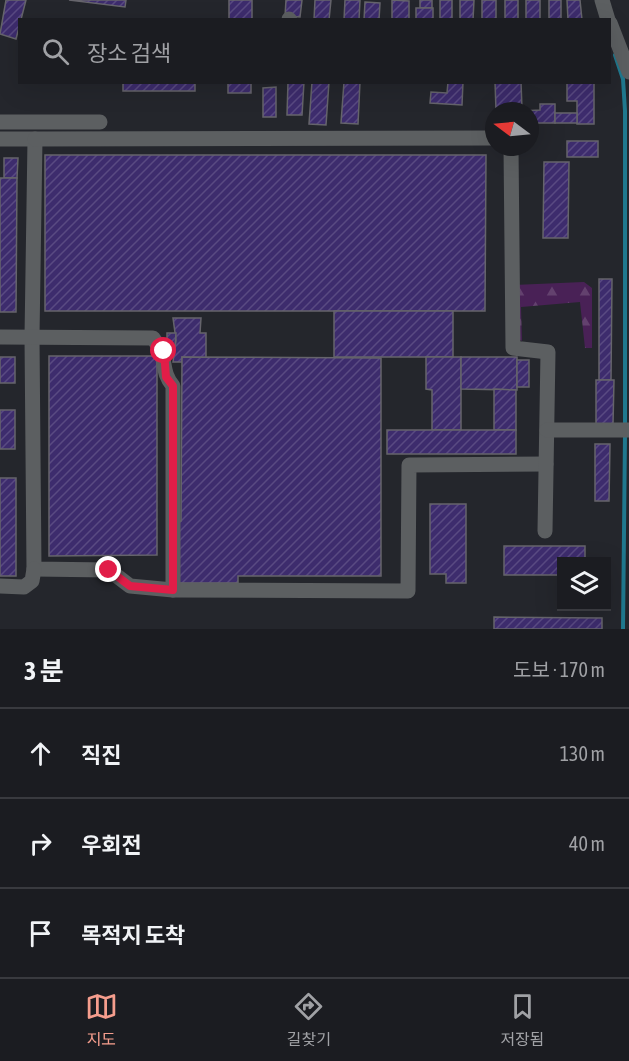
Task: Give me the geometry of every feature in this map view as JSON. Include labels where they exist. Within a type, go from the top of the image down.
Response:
[{"type":"street","points":[[602,0],[608,18]]},
{"type":"street","points":[[611,27],[629,72]]},
{"type":"street","points":[[0,122],[100,122]]},
{"type":"street","points":[[0,139],[485,138]]},
{"type":"street","points":[[0,586],[24,587],[32,581],[34,569],[32,337],[35,139]]},
{"type":"street","points":[[511,156],[513,348],[548,352],[545,531]]},
{"type":"street","points":[[0,337],[153,338],[164,351],[166,377],[173,386],[173,590]]},
{"type":"street","points":[[547,430],[623,430]]},
{"type":"street","points":[[34,569],[109,570],[130,586],[173,590],[408,591],[409,465],[546,464]]},
{"type":"green space","points":[[584,282],[592,288],[592,348],[585,348],[580,302],[521,307],[522,341],[516,337],[514,285]]},
{"type":"building","points":[[6,0],[26,0],[21,18],[18,18],[16,39],[0,34]]},
{"type":"building","points":[[69,0],[126,0],[125,7]]},
{"type":"building","points":[[229,0],[252,0],[252,18],[229,18]]},
{"type":"building","points":[[286,0],[302,0],[300,17],[285,16]]},
{"type":"building","points":[[315,0],[331,0],[329,18],[314,18]]},
{"type":"building","points":[[345,0],[360,0],[359,18],[344,18]]},
{"type":"building","points":[[392,0],[409,1],[409,18],[392,18]]},
{"type":"building","points":[[420,0],[432,0],[432,8],[420,8]]},
{"type":"building","points":[[440,0],[452,0],[452,18],[440,18]]},
{"type":"building","points":[[460,0],[474,0],[473,18],[460,18]]},
{"type":"building","points":[[482,0],[496,0],[496,18],[482,18]]},
{"type":"building","points":[[505,0],[518,0],[518,18],[505,18]]},
{"type":"building","points":[[526,0],[540,0],[540,18],[526,18]]},
{"type":"building","points":[[549,0],[561,0],[561,18],[549,18]]},
{"type":"building","points":[[567,0],[580,0],[582,18],[568,18]]},
{"type":"building","points":[[365,2],[380,3],[379,18],[364,18]]},
{"type":"building","points":[[416,8],[433,8],[433,18],[416,18]]},
{"type":"building","points":[[123,84],[195,84],[195,91],[123,91]]},
{"type":"building","points":[[228,84],[251,84],[251,93],[228,93]]},
{"type":"building","points":[[288,84],[304,84],[302,115],[287,115]]},
{"type":"building","points":[[312,84],[329,84],[326,125],[309,124]]},
{"type":"building","points":[[344,84],[360,84],[358,124],[341,123]]},
{"type":"building","points":[[448,84],[463,84],[462,105],[430,103],[431,92],[447,93]]},
{"type":"building","points":[[495,84],[521,84],[522,102],[496,102]]},
{"type":"building","points":[[567,84],[594,84],[594,124],[577,124],[577,101],[567,101]]},
{"type":"building","points":[[276,87],[276,117],[263,117],[263,88]]},
{"type":"building","points":[[540,104],[555,104],[555,123],[539,123]]},
{"type":"building","points":[[555,113],[577,113],[577,123],[555,123]]},
{"type":"building","points":[[567,141],[598,141],[598,157],[567,157]]},
{"type":"building","points":[[45,155],[486,156],[485,311],[45,311]]},
{"type":"building","points":[[4,158],[18,158],[17,178],[4,178]]},
{"type":"building","points":[[544,162],[569,162],[568,238],[543,238]]},
{"type":"building","points":[[0,178],[17,178],[16,312],[0,312]]},
{"type":"building","points":[[599,279],[612,279],[611,380],[599,380]]},
{"type":"building","points":[[334,311],[453,311],[453,357],[334,357]]},
{"type":"building","points":[[173,318],[201,318],[200,333],[206,333],[206,358],[182,357],[182,362],[173,362],[176,340]]},
{"type":"building","points":[[167,333],[176,333],[175,347],[167,346]]},
{"type":"building","points":[[49,356],[157,356],[157,555],[49,556]]},
{"type":"building","points":[[0,357],[15,357],[15,383],[0,383]]},
{"type":"building","points":[[182,357],[381,358],[381,576],[238,576],[238,583],[178,583],[178,521],[181,521]]},
{"type":"building","points":[[426,357],[461,357],[461,430],[432,430],[432,390],[426,389]]},
{"type":"building","points":[[461,357],[517,357],[517,390],[461,389]]},
{"type":"building","points":[[517,360],[529,360],[529,387],[517,387]]},
{"type":"building","points":[[596,380],[614,380],[613,424],[596,424]]},
{"type":"building","points":[[494,389],[516,390],[516,430],[494,430]]},
{"type":"building","points":[[0,410],[15,410],[15,449],[0,449]]},
{"type":"building","points":[[387,430],[516,430],[516,454],[387,454]]},
{"type":"building","points":[[595,444],[610,444],[609,501],[595,501]]},
{"type":"building","points":[[0,478],[16,478],[16,576],[0,576]]},
{"type":"building","points":[[430,504],[466,504],[466,583],[446,583],[446,574],[430,574]]},
{"type":"building","points":[[504,546],[585,546],[585,557],[557,557],[557,575],[504,575]]},
{"type":"building","points":[[494,617],[602,618],[602,629],[494,629]]},
{"type":"waterway","points":[[615,55],[623,79],[625,111],[625,427]]},
{"type":"waterway","points":[[623,629],[625,435]]},
{"type":"route","points":[[109,570],[130,586],[173,590],[173,386],[166,377],[164,351]]}]
